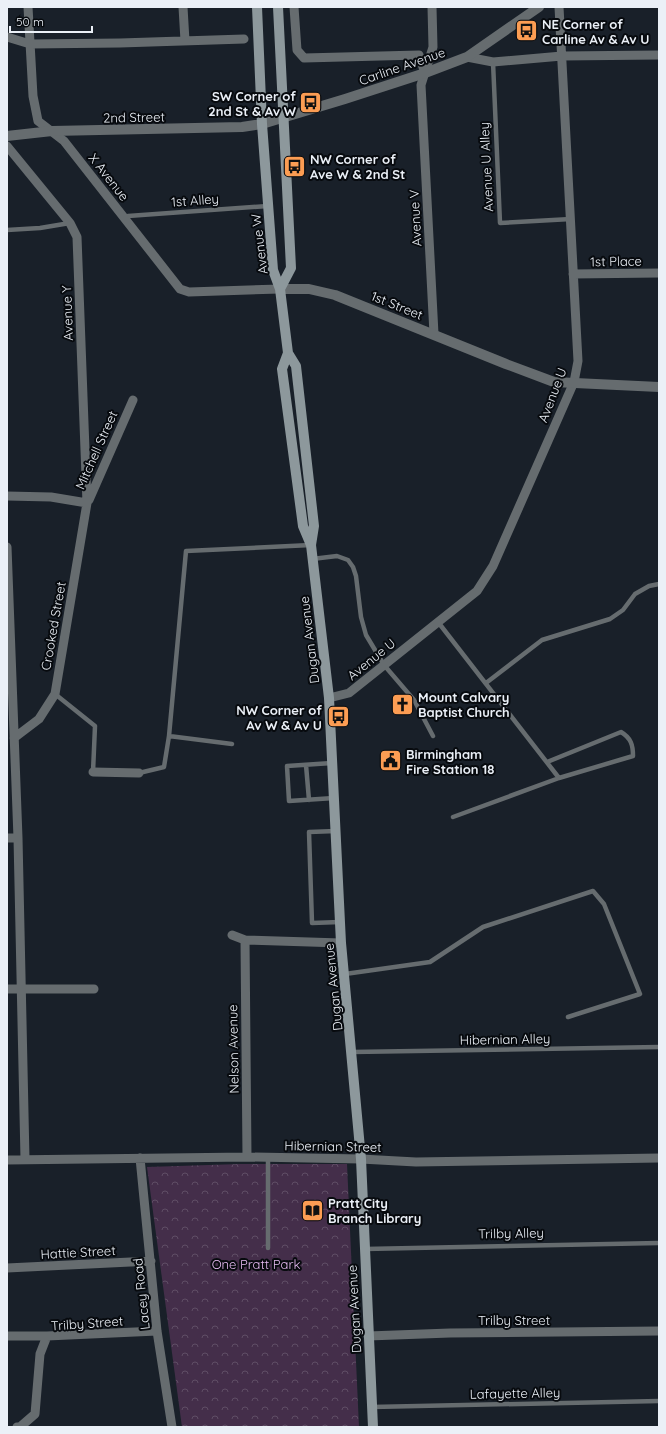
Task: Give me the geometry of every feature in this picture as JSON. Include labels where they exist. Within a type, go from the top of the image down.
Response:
[{"type":"main road","name":"Avenue W","points":[[257,7],[262,124],[273,270],[280,289]]},
{"type":"main road","name":"Avenue W","points":[[278,7],[292,268],[280,289]]},
{"type":"main road","name":"Dugan Avenue","points":[[280,289],[288,353],[296,366],[314,526],[311,545],[312,559],[329,698],[341,943],[361,1159],[373,1427]]},
{"type":"main road","name":"Dugan Avenue","points":[[288,353],[282,369],[303,526],[311,545]]},
{"type":"street","points":[[28,7],[33,96],[38,121],[52,131]]},
{"type":"street","points":[[183,7],[185,41]]},
{"type":"street","points":[[294,7],[297,50],[304,58],[419,55],[425,73]]},
{"type":"street","name":"Avenue V","points":[[432,7],[433,47],[421,85],[434,334]]},
{"type":"street","name":"Carline Avenue","points":[[262,124],[425,73],[467,57],[539,7]]},
{"type":"street","name":"Avenue U","points":[[329,698],[349,693],[477,591],[493,566],[574,382],[578,361],[559,7]]},
{"type":"street","points":[[7,37],[30,44],[244,39]]},
{"type":"street","points":[[467,57],[493,62],[562,56],[659,55]]},
{"type":"street","name":"2nd Street","points":[[7,136],[52,131],[229,128],[262,124]]},
{"type":"street","name":"X Avenue","points":[[52,131],[64,141],[143,242]]},
{"type":"street","name":"Avenue Y","points":[[7,146],[70,223],[77,238],[88,503]]},
{"type":"street","name":"1st Street","points":[[143,242],[180,289],[190,292],[309,289],[335,295],[554,382],[659,387]]},
{"type":"street","name":"1st Place","points":[[573,274],[659,273]]},
{"type":"street","name":"Mitchell Street","points":[[7,496],[51,497],[88,503],[132,400]]},
{"type":"street","name":"Crooked Street","points":[[14,738],[39,719],[55,694],[88,503]]},
{"type":"street","points":[[7,547],[18,838],[25,1159]]},
{"type":"street","points":[[93,772],[139,773]]},
{"type":"street","points":[[7,838],[18,838]]},
{"type":"street","points":[[232,935],[244,940],[341,943]]},
{"type":"street","name":"Nelson Avenue","points":[[244,940],[247,1157]]},
{"type":"street","points":[[7,989],[94,989]]},
{"type":"street","name":"Hibernian Street","points":[[7,1160],[268,1157],[416,1162],[659,1158]]},
{"type":"street","name":"Lacey Road","points":[[140,1158],[157,1331],[172,1427]]},
{"type":"street","name":"Hattie Street","points":[[7,1268],[151,1261]]},
{"type":"street","name":"Trilby Street","points":[[17,1427],[20,1427],[35,1414],[40,1354],[47,1336],[157,1331]]},
{"type":"street","name":"Trilby Street","points":[[368,1336],[450,1333],[659,1331]]},
{"type":"street","points":[[7,1336],[47,1336]]},
{"type":"lane","name":"Avenue U Alley","points":[[493,62],[500,223],[571,219]]},
{"type":"lane","name":"1st Alley","points":[[125,219],[128,216],[268,206]]},
{"type":"lane","points":[[7,230],[40,228],[70,223]]},
{"type":"lane","points":[[139,773],[164,767],[169,736],[186,551],[311,545]]},
{"type":"lane","points":[[312,559],[337,556],[348,560],[353,567],[356,576],[361,617],[366,635],[384,665],[414,700],[433,736]]},
{"type":"lane","points":[[486,683],[542,640],[610,619],[622,610],[635,594],[649,586],[659,584]]},
{"type":"lane","points":[[438,622],[559,778]]},
{"type":"lane","points":[[55,694],[95,726],[93,772]]},
{"type":"lane","points":[[453,817],[559,778],[633,756],[633,745],[628,736],[622,732],[547,762]]},
{"type":"lane","points":[[169,736],[232,744]]},
{"type":"lane","points":[[332,763],[287,766],[289,801],[334,798]]},
{"type":"lane","points":[[306,765],[309,800]]},
{"type":"lane","points":[[336,831],[309,832],[312,923],[340,922]]},
{"type":"lane","points":[[345,974],[430,962],[483,927],[593,891],[604,904],[640,994],[568,1017]]},
{"type":"lane","name":"Hibernian Alley","points":[[352,1052],[659,1047]]},
{"type":"lane","points":[[268,1157],[268,1248]]},
{"type":"lane","name":"Trilby Alley","points":[[364,1249],[659,1242]]},
{"type":"lane","name":"Lafayette Alley","points":[[372,1407],[659,1401]]},
{"type":"green space","name":"One Pratt Park","points":[[240,1164],[347,1164],[359,1427],[182,1427],[147,1167]]},
{"type":"place","name":"NE Corner of Carline Av & Av U","points":[[526,31]]},
{"type":"place","name":"SW Corner of 2nd St & Av W","points":[[311,103]]},
{"type":"place","name":"NW Corner of Ave W & 2nd St","points":[[295,166]]},
{"type":"place","name":"Mount Calvary Baptist Church","points":[[403,704]]},
{"type":"place","name":"NW Corner of Av W & Av U","points":[[338,717]]},
{"type":"place","name":"Birmingham Fire Station 18","points":[[390,761]]},
{"type":"place","name":"Pratt City Branch Library","points":[[313,1210]]}]
